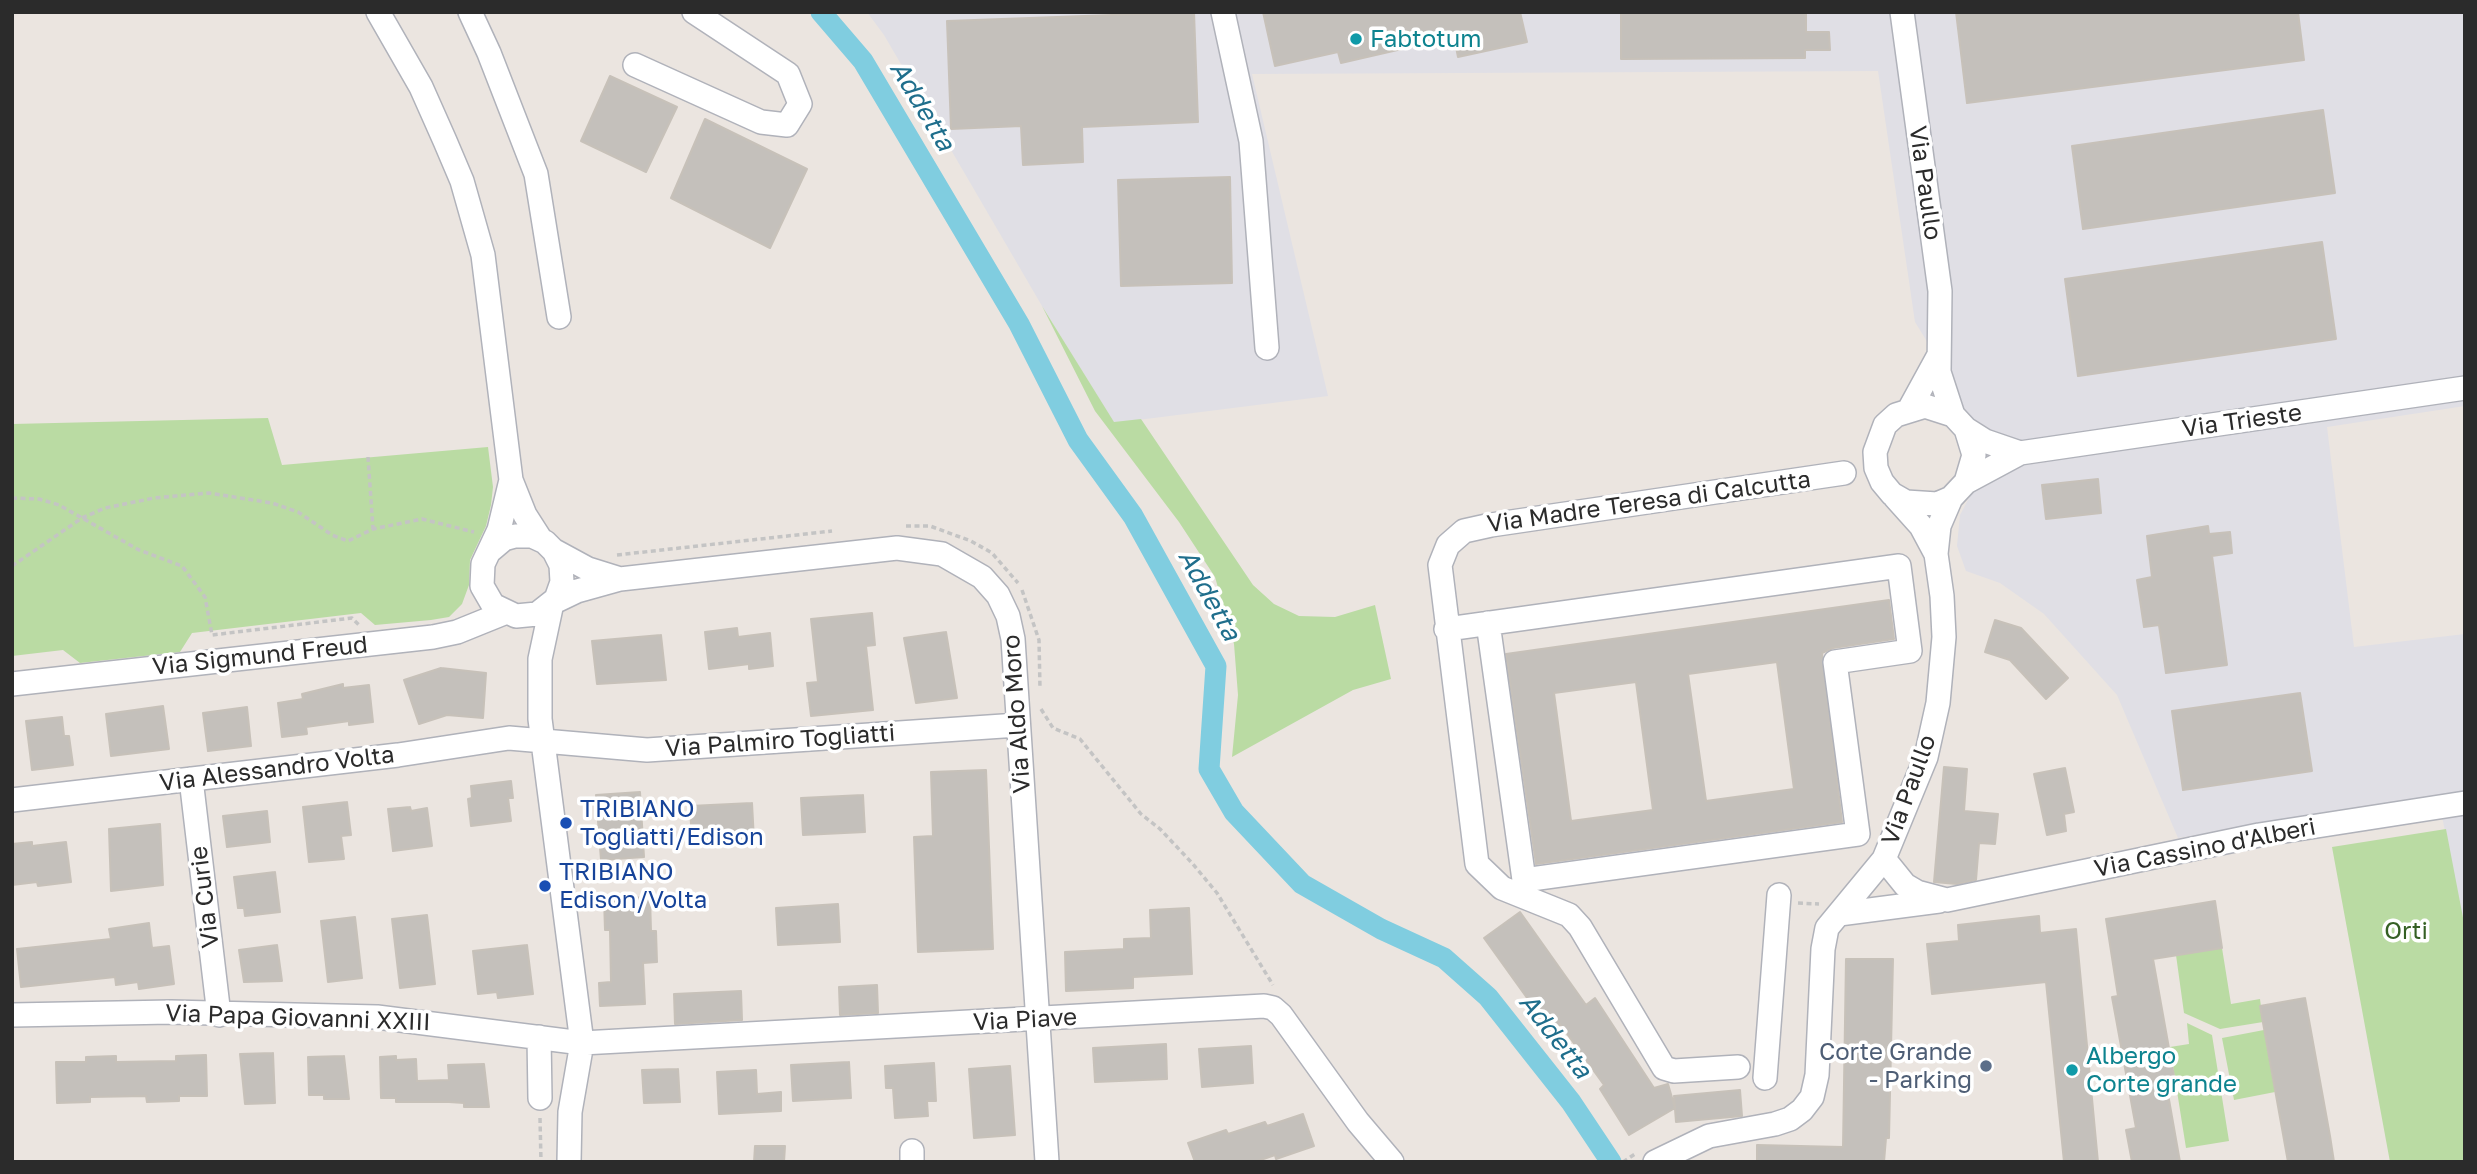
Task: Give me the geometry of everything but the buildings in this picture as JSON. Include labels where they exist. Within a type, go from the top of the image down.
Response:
[{"type":"street","points":[[470,12],[489,52],[536,174],[559,317]]},
{"type":"street","points":[[635,65],[761,121],[788,125],[800,104],[788,75],[694,12]]},
{"type":"street","points":[[1223,12],[1251,141],[1266,348]]},
{"type":"street","name":"Via Paullo","points":[[1695,1152],[1790,1119],[1812,1097],[1817,1075],[1824,949],[1828,928],[1884,859],[1926,757],[1938,703],[1944,637],[1936,554],[1939,526],[1974,455],[1939,372],[1940,291],[1902,12]]},
{"type":"street","points":[[386,15],[462,181],[475,223],[488,286],[511,480],[525,515],[547,545],[563,576],[543,637],[538,681],[542,741],[582,1043],[570,1112],[569,1162]]},
{"type":"street","name":"Via Paullo","points":[[1936,554],[1921,526],[1887,488],[1876,468],[1875,453],[1885,425],[1910,408],[1939,355]]},
{"type":"street","name":"Via Trieste","points":[[1959,490],[2020,453],[2465,388]]},
{"type":"street","points":[[1910,408],[1925,406],[1959,422]]},
{"type":"street","name":"Via Trieste","points":[[1959,422],[1985,441],[2020,453]]},
{"type":"street","name":"Via Madre Teresa di Calcutta","points":[[1738,1067],[1674,1071],[1664,1068],[1580,927],[1569,915],[1502,888],[1477,864],[1440,565],[1448,545],[1464,531],[1844,473],[1875,453]]},
{"type":"street","name":"Via Madre Teresa di Calcutta","points":[[1844,473],[1887,488]]},
{"type":"street","points":[[511,480],[507,505],[487,542],[482,586],[489,601],[509,614],[526,635],[538,681]]},
{"type":"street","points":[[1887,488],[1906,502],[1921,505],[1959,490]]},
{"type":"street","points":[[487,542],[515,536],[547,545],[588,569],[620,579]]},
{"type":"street","name":"Via Aldo Moro","points":[[620,579],[897,548],[942,554],[982,577],[998,595],[1008,617],[1013,639],[1047,1162]]},
{"type":"street","points":[[1446,629],[1488,623],[1899,566],[1910,651],[1835,662],[1858,834],[1524,880],[1488,623]]},
{"type":"street","points":[[509,614],[537,614],[577,591],[620,579]]},
{"type":"street","name":"Via Sigmund Freud","points":[[12,684],[447,635],[509,614]]},
{"type":"street","name":"Via Palmiro Togliatti","points":[[542,741],[647,750],[1018,725]]},
{"type":"street","name":"Via Alessandro Volta","points":[[12,800],[398,755],[509,738],[542,741]]},
{"type":"street","name":"Via Curie","points":[[191,779],[219,1015]]},
{"type":"street","name":"Via Cassino d'Alberi","points":[[1839,914],[1947,900],[2259,835],[2465,803]]},
{"type":"street","name":"Via Cassino d'Alberi","points":[[1884,859],[1905,885],[1917,892],[1947,900]]},
{"type":"street","points":[[1765,1078],[1779,895]]},
{"type":"street","name":"Via Piave","points":[[582,1043],[1273,1008],[1358,1122],[1392,1162]]},
{"type":"street","name":"Via Papa Giovanni XXIII","points":[[12,1015],[171,1012],[388,1017],[582,1043]]},
{"type":"street","points":[[539,1037],[540,1098]]},
{"type":"street","points":[[1660,1159],[1695,1152]]},
{"type":"path","points":[[368,457],[373,529]]},
{"type":"path","points":[[12,566],[82,518],[105,508],[155,498],[209,493],[272,503],[298,512],[332,535],[348,541],[373,529],[422,519],[487,542]]},
{"type":"path","points":[[12,498],[39,499],[82,518],[139,550],[182,566],[205,597],[212,635],[352,618],[376,643]]},
{"type":"path","points":[[894,527],[930,526],[951,533],[992,553],[1014,575],[1029,604],[1039,640],[1041,712],[1053,728],[1080,739],[1141,814],[1160,829],[1192,863],[1216,893],[1280,995]]},
{"type":"path","points":[[605,556],[838,531]]},
{"type":"path","points":[[540,1098],[541,1162]]},
{"type":"shaded area","points":[[867,12],[2465,12],[2465,406],[2327,427],[2354,647],[2465,634],[2465,928],[2438,797],[2178,838],[2117,695],[2044,614],[2000,583],[1966,571],[1957,546],[1960,515],[1971,494],[2021,442],[1978,426],[1964,410],[1955,387],[1915,322],[1878,71],[1252,74],[1328,396],[1114,423],[1042,306],[884,35]]},
{"type":"green space","points":[[1042,306],[1114,422],[1141,419],[1253,585],[1274,604],[1299,616],[1335,617],[1375,605],[1391,679],[1353,690],[1232,757],[1238,695],[1234,644],[1215,577],[1179,522],[1095,411]]},
{"type":"green space","points":[[268,418],[282,465],[488,447],[493,487],[491,505],[486,526],[470,560],[469,585],[462,604],[449,617],[375,625],[361,613],[192,633],[180,652],[80,663],[63,650],[12,656],[12,424]]},
{"type":"green space","name":"Orti","points":[[2446,829],[2465,928],[2465,1162],[2390,1162],[2332,847]]},
{"type":"green space","points":[[2222,948],[2231,1004],[2260,999],[2263,1022],[2220,1029],[2184,1013],[2176,955]]},
{"type":"green space","points":[[2187,1023],[2212,1035],[2229,1141],[2186,1148],[2170,1047],[2189,1044]]},
{"type":"green space","points":[[2264,1030],[2275,1092],[2234,1100],[2222,1038]]},
{"type":"waterway","name":"Addetta","points":[[821,12],[863,61],[1019,324],[1078,440],[1133,516],[1216,666],[1209,769],[1234,812],[1302,884],[1381,929],[1444,958],[1488,997],[1571,1102],[1611,1162]]},
{"type":"place","name":"Fabtotum","points":[[1356,39]]},
{"type":"place","name":"TRIBIANO Togliatti/Edison","points":[[566,823]]},
{"type":"place","name":"TRIBIANO Edison/Volta","points":[[545,886]]},
{"type":"place","name":"Corte Grande - Parking","points":[[1986,1066]]},
{"type":"place","name":"Albergo Corte grande","points":[[2072,1070]]}]
